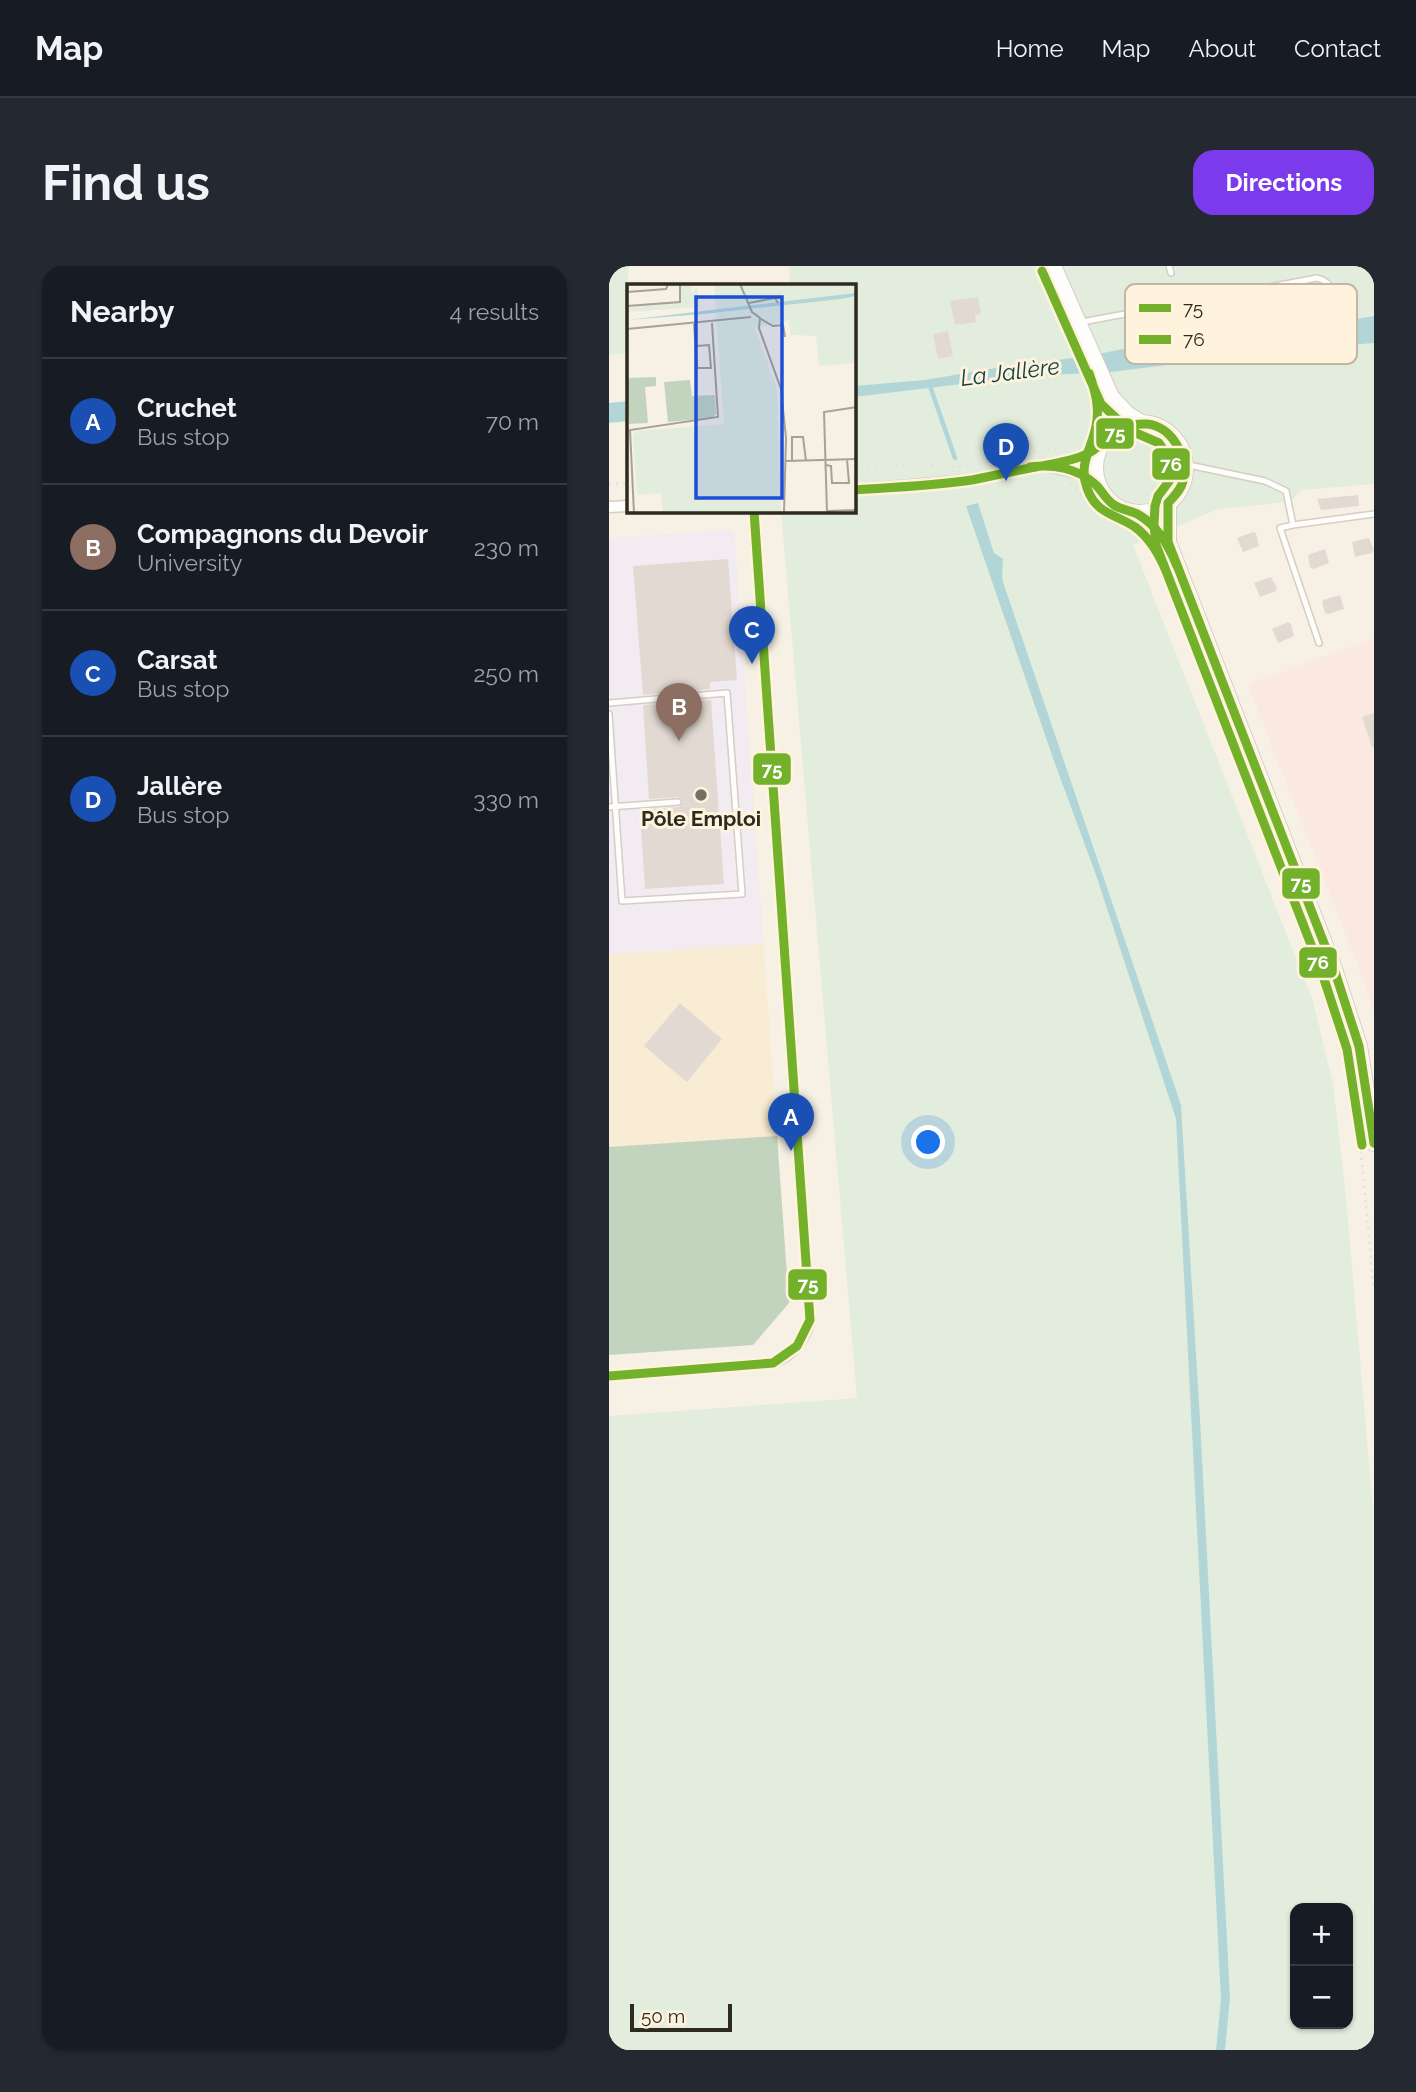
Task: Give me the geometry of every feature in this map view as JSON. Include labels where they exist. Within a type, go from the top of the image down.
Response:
[{"type":"main road","points":[[1053,266],[1111,397],[1127,414],[1143,424]]},
{"type":"main road","points":[[1103,443],[1119,429],[1143,424],[1152,425],[1168,434],[1179,447],[1184,464],[1179,490],[1168,503],[1153,511],[1136,513],[1117,508],[1103,494],[1098,486],[1095,467],[1103,443],[1111,397]]},
{"type":"main road","points":[[1168,503],[1168,542],[1338,980],[1359,1046],[1367,1143]]},
{"type":"main road","points":[[1136,513],[1168,542]]},
{"type":"street","points":[[856,490],[923,486],[970,480],[1037,466],[1068,465],[1103,443]]},
{"type":"street","points":[[1068,465],[1098,486]]},
{"type":"street","points":[[609,507],[627,506]]},
{"type":"street","points":[[609,1376],[773,1363],[791,1353],[803,1338],[810,1320],[754,513]]},
{"type":"lane","points":[[1285,284],[1317,278],[1326,280],[1329,284]]},
{"type":"lane","points":[[1079,323],[1125,314]]},
{"type":"lane","points":[[1184,464],[1265,481],[1286,491],[1293,525]]},
{"type":"lane","points":[[1319,643],[1280,528],[1374,514]]},
{"type":"lane","points":[[609,703],[727,694],[741,894],[622,901],[612,807],[609,714]]},
{"type":"lane","points":[[612,807],[678,802]]},
{"type":"path","points":[[856,468],[914,464],[967,466],[1062,448],[1067,454],[1069,483],[1081,491],[1097,512],[1115,524],[1141,533],[1157,555]]},
{"type":"path","points":[[609,484],[627,483]]},
{"type":"path","points":[[1367,1143],[1374,1291]]},
{"type":"shaded area","points":[[734,530],[789,1303],[753,1345],[609,1355],[609,538]]},
{"type":"shaded area","points":[[734,530],[763,944],[609,954],[609,538]]},
{"type":"shaded area","points":[[1374,638],[1374,1013],[1248,685]]},
{"type":"green space","points":[[609,266],[628,266],[627,353],[609,355]]},
{"type":"green space","points":[[789,266],[1374,266],[1374,484],[1302,490],[1289,502],[1218,509],[1133,545],[1313,1001],[1333,1084],[1346,1197],[1373,1510],[1374,2050],[609,2050],[609,1416],[857,1398],[781,513],[856,513],[856,284],[790,284]]},
{"type":"green space","points":[[777,1136],[789,1303],[753,1345],[609,1355],[609,1147]]},
{"type":"water","points":[[1374,316],[1374,343],[1357,344],[1357,319]]},
{"type":"water","name":"La Jallère","points":[[1125,349],[1125,364],[1175,364],[1111,372],[1029,376],[856,397],[856,386],[925,380],[1020,364],[1083,357]]},
{"type":"water","points":[[627,401],[627,421],[609,423],[609,403]]},
{"type":"water","points":[[978,503],[994,553],[1003,559],[1002,579],[1181,1105],[1230,1998],[1225,2050],[1216,2050],[1221,1999],[1176,1119],[1096,875],[966,506]]},
{"type":"building","points":[[978,297],[981,314],[975,315],[976,322],[955,325],[950,301]]},
{"type":"building","points":[[948,331],[953,356],[938,359],[933,334]]},
{"type":"building","points":[[1358,495],[1359,506],[1321,510],[1317,499]]},
{"type":"building","points":[[1256,533],[1259,546],[1243,552],[1237,538]]},
{"type":"building","points":[[1369,538],[1374,550],[1372,553],[1355,557],[1352,542]]},
{"type":"building","points":[[1325,549],[1329,563],[1313,569],[1310,567],[1308,555]]},
{"type":"building","points":[[728,559],[737,680],[710,682],[710,689],[643,695],[633,566]]},
{"type":"building","points":[[1271,577],[1276,591],[1260,597],[1254,583]]},
{"type":"building","points":[[1340,595],[1344,609],[1325,613],[1323,600]]},
{"type":"building","points":[[1288,622],[1294,636],[1278,643],[1272,629]]},
{"type":"building","name":"Pôle Emploi","points":[[711,700],[724,884],[645,889],[640,813],[650,812],[650,809],[679,807],[683,802],[678,797],[649,799],[643,705]]},
{"type":"building","points":[[1374,713],[1374,747],[1372,747],[1362,717]]},
{"type":"building","points":[[680,1003],[722,1039],[687,1082],[644,1046]]},
{"type":"waterway","points":[[930,386],[955,458]]},
{"type":"transit line","name":"76","points":[[1042,271],[1101,404],[1129,430],[1159,443],[1170,459],[1170,480],[1158,496],[1155,506],[1156,545],[1322,973],[1347,1049],[1362,1145]]},
{"type":"transit line","name":"76","points":[[1089,373],[1095,392],[1097,419],[1085,464],[1087,488],[1101,508],[1135,527],[1145,536],[1166,571]]},
{"type":"transit line","name":"75","points":[[856,490],[972,480],[1065,461],[1087,454],[1117,432],[1135,425],[1156,426],[1171,437],[1181,453],[1184,472],[1181,487],[1168,503],[1168,542],[1334,969],[1359,1046],[1374,1143]]},
{"type":"transit line","name":"75","points":[[1030,467],[1065,468],[1089,479],[1114,505],[1136,513],[1152,525],[1177,566]]},
{"type":"transit line","name":"75","points":[[609,1376],[773,1363],[797,1346],[810,1320],[754,513]]},
{"type":"place","name":"Jallère","points":[[1006,481]]},
{"type":"place","name":"Carsat","points":[[752,664]]},
{"type":"place","name":"Compagnons du Devoir","points":[[679,741]]},
{"type":"place","name":"Pôle Emploi","points":[[701,795]]},
{"type":"place","name":"Cruchet","points":[[791,1151]]}]
